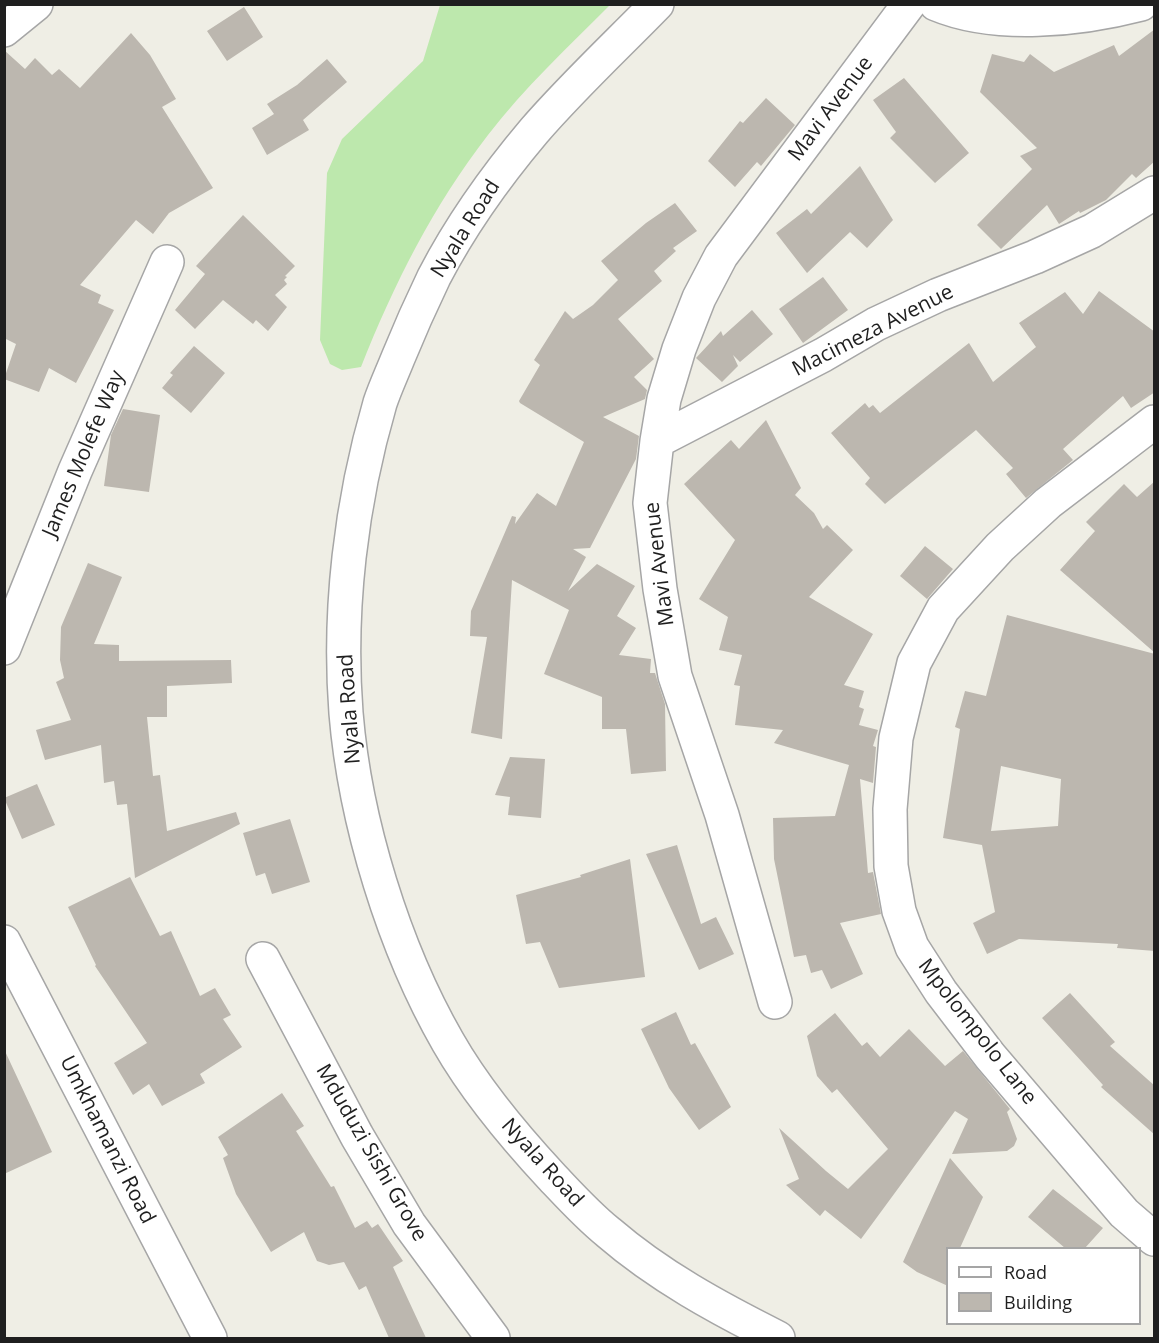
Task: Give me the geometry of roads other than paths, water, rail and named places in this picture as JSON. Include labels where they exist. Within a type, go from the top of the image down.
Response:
[{"type":"street","points":[[4,30],[36,4]]},
{"type":"street","name":"Nyala Road","points":[[657,4],[535,130],[462,227],[417,313],[381,400],[357,504],[345,597],[346,714],[355,774],[370,845],[390,910],[411,966],[431,1010],[449,1044],[484,1097],[517,1140],[577,1204],[608,1233],[675,1283],[778,1338]]},
{"type":"street","name":"Mavi Avenue","points":[[775,1002],[722,815],[675,676],[660,589],[650,503],[657,441],[664,399],[679,350],[699,298],[722,256],[909,4]]},
{"type":"street","points":[[936,4],[964,15],[993,18],[1083,15],[1141,4]]},
{"type":"street","name":"Macimeza Avenue","points":[[657,441],[823,355],[876,324],[938,295],[1035,257],[1092,231],[1155,193]]},
{"type":"street","name":"James Molefe Way","points":[[4,648],[75,471],[167,262]]},
{"type":"street","name":"Mpolompolo Lane","points":[[1155,422],[1048,503],[1000,547],[943,609],[914,663],[896,738],[890,809],[891,867],[898,911],[912,947],[941,992],[990,1056],[1124,1213],[1155,1239]]},
{"type":"street","name":"Umkhamanzi Road","points":[[4,942],[210,1338]]},
{"type":"street","name":"Mduduzi Sishi Grove","points":[[263,959],[357,1136],[409,1224],[493,1338]]}]
